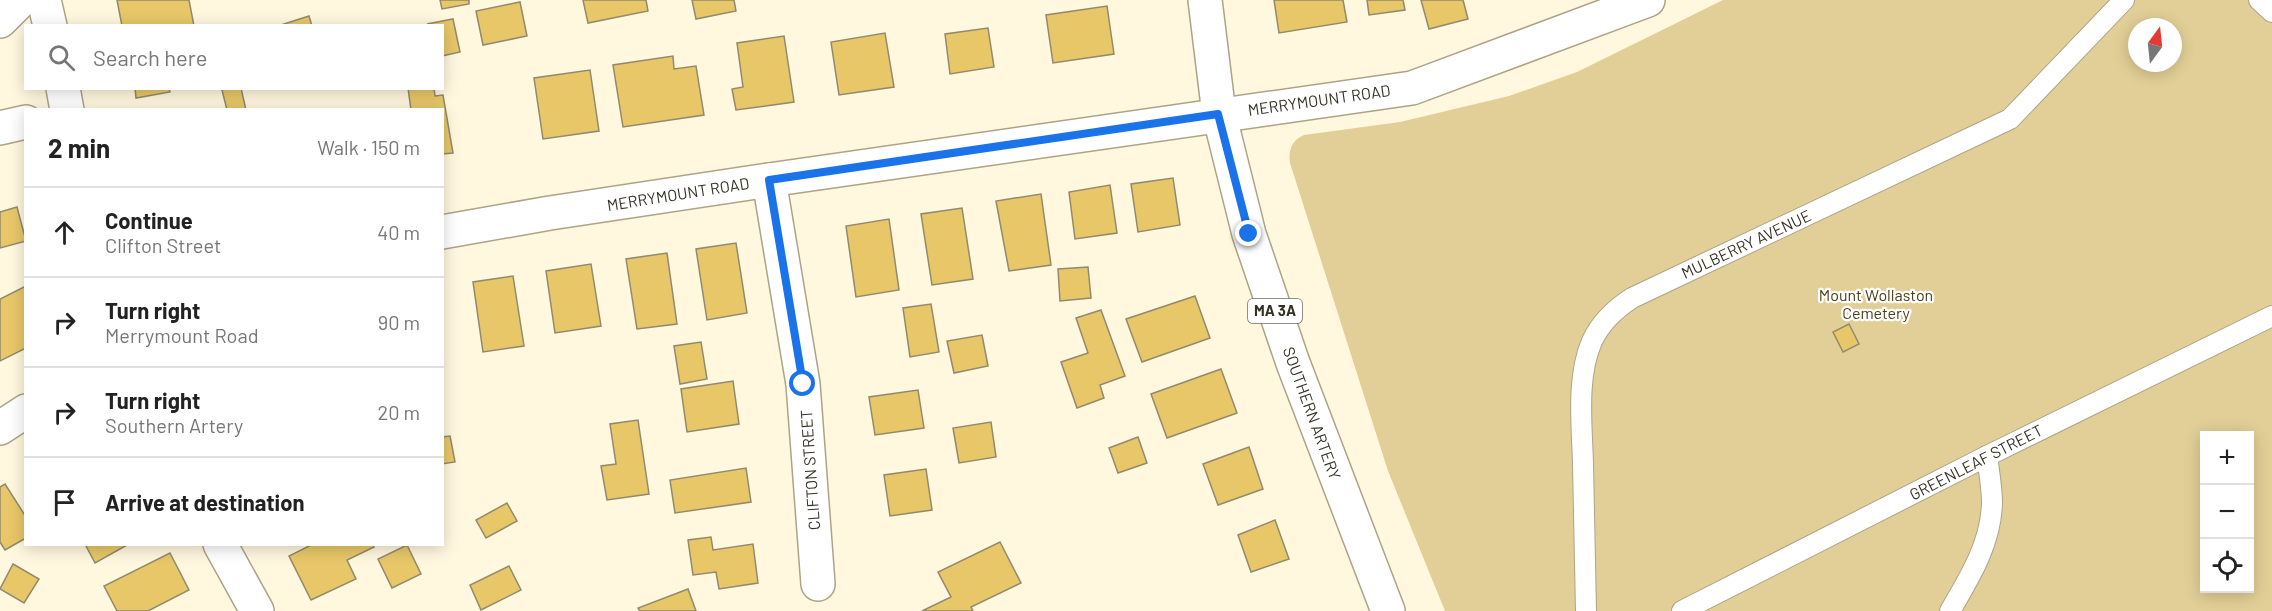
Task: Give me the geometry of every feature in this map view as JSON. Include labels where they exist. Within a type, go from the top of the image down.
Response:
[{"type":"street","points":[[0,21],[21,0]]},
{"type":"street","points":[[44,0],[50,24]]},
{"type":"street","name":"SOUTHERN ARTERY","points":[[1205,0],[1218,114],[1249,234],[1293,363],[1388,611]]},
{"type":"street","name":"MERRYMOUNT ROAD","points":[[444,232],[769,180],[1412,88],[1648,0]]},
{"type":"street","points":[[63,90],[67,108]]},
{"type":"street","points":[[0,128],[24,122]]},
{"type":"street","name":"CLIFTON STREET","points":[[769,180],[803,384],[818,584]]},
{"type":"street","points":[[0,428],[24,412]]},
{"type":"street","points":[[221,546],[257,611]]},
{"type":"lane","name":"MULBERRY AVENUE","points":[[1586,611],[1582,398],[1587,357],[1604,322],[1616,309],[1632,298],[2010,119],[2124,0]]},
{"type":"lane","points":[[2259,0],[2272,12]]},
{"type":"lane","name":"GREENLEAF STREET","points":[[1682,611],[1987,456],[2272,316]]},
{"type":"lane","points":[[1950,611],[1976,566],[1986,538],[1992,503],[1987,456]]},
{"type":"green space","name":"Mount Wollaston Cemetery","points":[[1723,0],[2272,0],[2272,611],[1445,611],[1388,471],[1290,163],[1290,150],[1296,140],[1304,135],[1400,122],[1509,96],[1577,72]]},
{"type":"building","points":[[117,0],[189,0],[194,24],[122,24]]},
{"type":"building","points":[[440,0],[469,0],[469,4],[442,9]]},
{"type":"building","points":[[583,0],[646,0],[648,11],[588,23]]},
{"type":"building","points":[[692,0],[734,0],[736,11],[696,19]]},
{"type":"building","points":[[1274,0],[1343,0],[1347,22],[1279,33]]},
{"type":"building","points":[[1367,0],[1403,0],[1405,10],[1369,15]]},
{"type":"building","points":[[1421,0],[1463,0],[1468,19],[1429,29]]},
{"type":"building","points":[[520,2],[527,36],[483,45],[476,11]]},
{"type":"building","points":[[1107,6],[1114,54],[1053,63],[1046,15]]},
{"type":"building","points":[[309,16],[311,24],[284,24]]},
{"type":"building","points":[[453,19],[460,52],[444,56],[444,24],[427,24]]},
{"type":"building","points":[[988,28],[994,67],[950,74],[945,34]]},
{"type":"building","points":[[885,33],[894,87],[839,95],[831,42]]},
{"type":"building","points":[[784,36],[794,102],[736,110],[732,89],[743,87],[737,43]]},
{"type":"building","points":[[673,56],[674,69],[696,66],[704,115],[623,127],[613,65]]},
{"type":"building","points":[[590,70],[599,131],[543,139],[534,78]]},
{"type":"building","points":[[135,90],[170,90],[170,92],[136,98]]},
{"type":"building","points":[[222,90],[241,90],[246,108],[226,108]]},
{"type":"building","points":[[408,90],[434,90],[435,96],[443,95],[453,153],[444,154],[444,108],[411,108]]},
{"type":"building","points":[[1173,178],[1180,225],[1138,232],[1131,184]]},
{"type":"building","points":[[1110,185],[1117,233],[1075,239],[1069,192]]},
{"type":"building","points":[[1041,194],[1051,265],[1009,271],[996,201]]},
{"type":"building","points":[[17,207],[24,242],[0,248],[0,212]]},
{"type":"building","points":[[962,208],[973,279],[932,285],[921,214]]},
{"type":"building","points":[[889,219],[899,290],[856,297],[846,226]]},
{"type":"building","points":[[736,243],[747,313],[707,320],[696,249]]},
{"type":"building","points":[[667,253],[677,324],[637,329],[626,259]]},
{"type":"building","points":[[591,264],[601,326],[555,333],[546,271]]},
{"type":"building","points":[[1088,267],[1091,298],[1060,301],[1058,269]]},
{"type":"building","points":[[513,276],[524,346],[483,352],[473,282]]},
{"type":"building","points":[[24,287],[24,349],[0,361],[0,299]]},
{"type":"building","points":[[1195,296],[1210,338],[1142,362],[1126,319]]},
{"type":"building","points":[[931,304],[939,352],[910,357],[903,308]]},
{"type":"building","points":[[1101,310],[1125,376],[1100,385],[1104,398],[1077,408],[1061,362],[1088,353],[1076,318]]},
{"type":"building","points":[[1849,324],[1859,344],[1843,352],[1833,332]]},
{"type":"building","points":[[982,335],[988,366],[954,373],[947,341]]},
{"type":"building","points":[[701,342],[707,379],[680,384],[674,346]]},
{"type":"building","points":[[1221,369],[1237,413],[1167,438],[1151,394]]},
{"type":"building","points":[[733,381],[739,424],[687,432],[681,389]]},
{"type":"building","points":[[918,390],[924,428],[875,435],[869,397]]},
{"type":"building","points":[[638,420],[649,494],[607,500],[601,466],[616,464],[610,424]]},
{"type":"building","points":[[991,422],[996,457],[959,463],[953,428]]},
{"type":"building","points":[[450,436],[455,462],[444,464],[444,437]]},
{"type":"building","points":[[1138,437],[1147,463],[1118,473],[1109,448]]},
{"type":"building","points":[[1249,447],[1263,489],[1218,505],[1203,464]]},
{"type":"building","points":[[746,468],[751,502],[675,513],[670,480]]},
{"type":"building","points":[[926,469],[932,510],[890,516],[884,475]]},
{"type":"building","points":[[5,484],[24,514],[24,539],[5,550],[0,542],[0,487]]},
{"type":"building","points":[[507,503],[517,521],[486,538],[476,520]]},
{"type":"building","points":[[1275,520],[1289,559],[1251,572],[1238,535]]},
{"type":"building","points":[[711,537],[713,550],[753,544],[758,583],[719,589],[716,572],[693,575],[688,540]]},
{"type":"building","points":[[1000,542],[1021,583],[971,607],[973,611],[922,611],[951,597],[938,572]]},
{"type":"building","points":[[86,546],[125,546],[95,563]]},
{"type":"building","points":[[309,546],[374,547],[347,560],[356,579],[311,600],[289,556]]},
{"type":"building","points":[[407,546],[421,574],[392,588],[378,559]]},
{"type":"building","points":[[170,553],[189,590],[148,611],[117,611],[104,586]]},
{"type":"building","points":[[13,564],[39,579],[24,603],[0,589]]},
{"type":"building","points":[[509,566],[521,590],[481,610],[470,585]]},
{"type":"building","points":[[688,589],[696,611],[640,611],[638,608]]},
{"type":"route","points":[[803,384],[769,180],[1218,114],[1249,234]]}]
